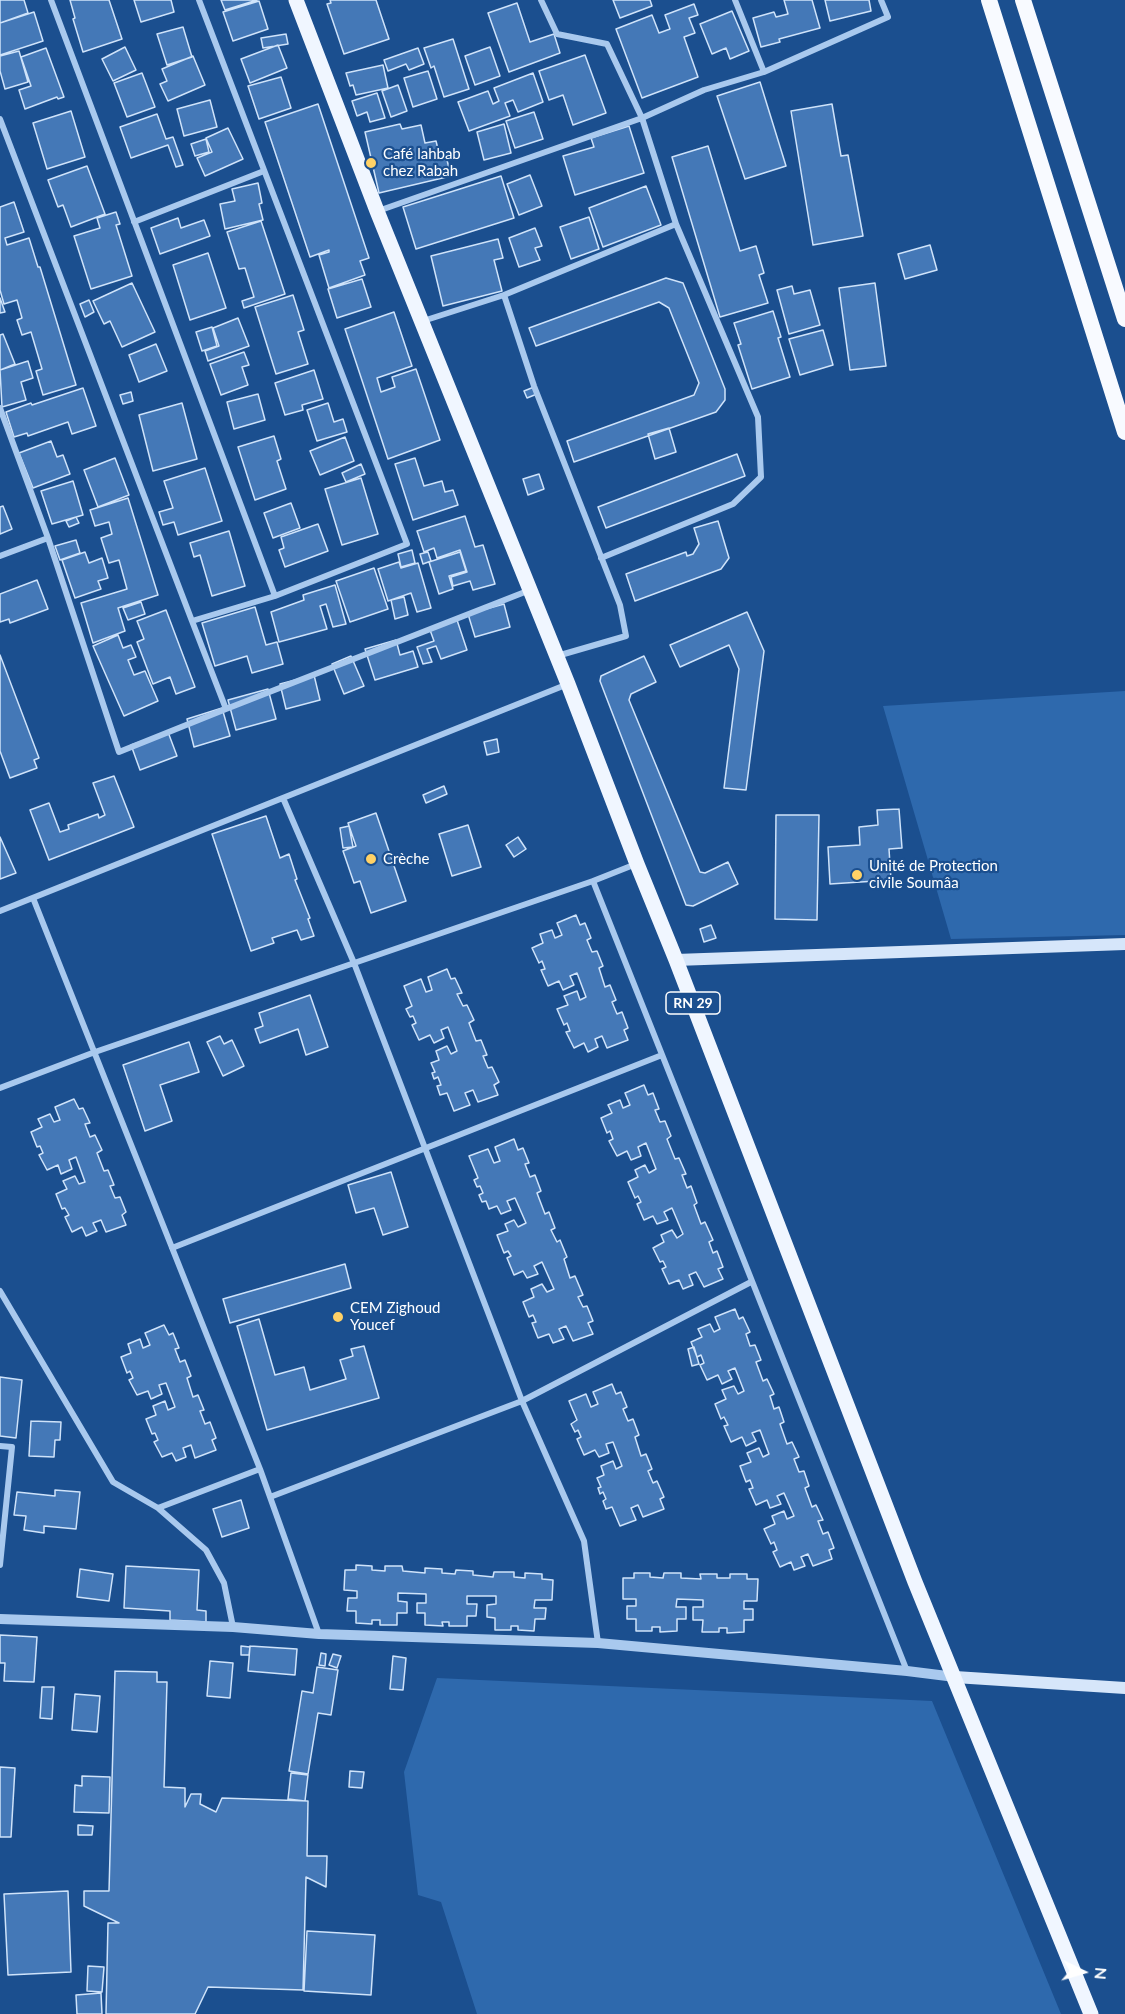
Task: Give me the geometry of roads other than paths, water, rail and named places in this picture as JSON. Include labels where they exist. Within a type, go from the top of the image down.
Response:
[{"type":"highway","points":[[989,0],[1125,432]]},
{"type":"highway","points":[[1023,0],[1125,319]]},
{"type":"main road","name":"RN 29","points":[[296,0],[377,211],[568,684],[676,960],[910,1571],[1089,2010]]},
{"type":"main road","points":[[676,960],[1125,944]]},
{"type":"main road","points":[[955,1677],[1125,1688]]},
{"type":"street","points":[[51,0],[275,596]]},
{"type":"street","points":[[192,621],[275,596],[407,544],[199,0]]},
{"type":"street","points":[[541,0],[557,34],[607,44],[642,117],[676,224],[758,417],[761,477],[733,504],[601,558]]},
{"type":"street","points":[[735,0],[764,72]]},
{"type":"street","points":[[377,211],[642,117],[704,90],[764,72],[888,17],[881,0]]},
{"type":"street","points":[[0,119],[226,709]]},
{"type":"street","points":[[134,222],[264,171]]},
{"type":"street","points":[[421,322],[504,295],[676,224]]},
{"type":"street","points":[[504,295],[534,386],[620,605],[626,636],[556,657]]},
{"type":"street","points":[[0,408],[48,538],[119,753],[530,590]]},
{"type":"street","points":[[0,556],[48,538]]},
{"type":"street","points":[[0,911],[568,684]]},
{"type":"street","points":[[283,798],[354,963],[423,1148],[522,1401],[584,1541],[598,1643]]},
{"type":"street","points":[[0,1088],[95,1052],[637,864]]},
{"type":"street","points":[[593,880],[906,1671]]},
{"type":"street","points":[[33,898],[260,1469],[319,1634]]},
{"type":"street","points":[[172,1248],[662,1055]]},
{"type":"street","points":[[270,1497],[522,1401],[751,1282]]},
{"type":"street","points":[[0,1291],[113,1482],[158,1508],[206,1550],[224,1583],[233,1627]]},
{"type":"street","points":[[0,1446],[12,1447],[0,1565]]},
{"type":"street","points":[[158,1508],[260,1469]]},
{"type":"street","points":[[0,1619],[233,1627],[319,1634],[598,1643],[955,1677]]},
{"type":"place","name":"Café lahbab chez Rabah","points":[[371,163]]},
{"type":"place","name":"Crèche","points":[[371,859]]},
{"type":"place","name":"Unité de Protection civile Soumâa","points":[[857,875]]},
{"type":"place","name":"CEM Zighoud Youcef","points":[[338,1317]]}]
